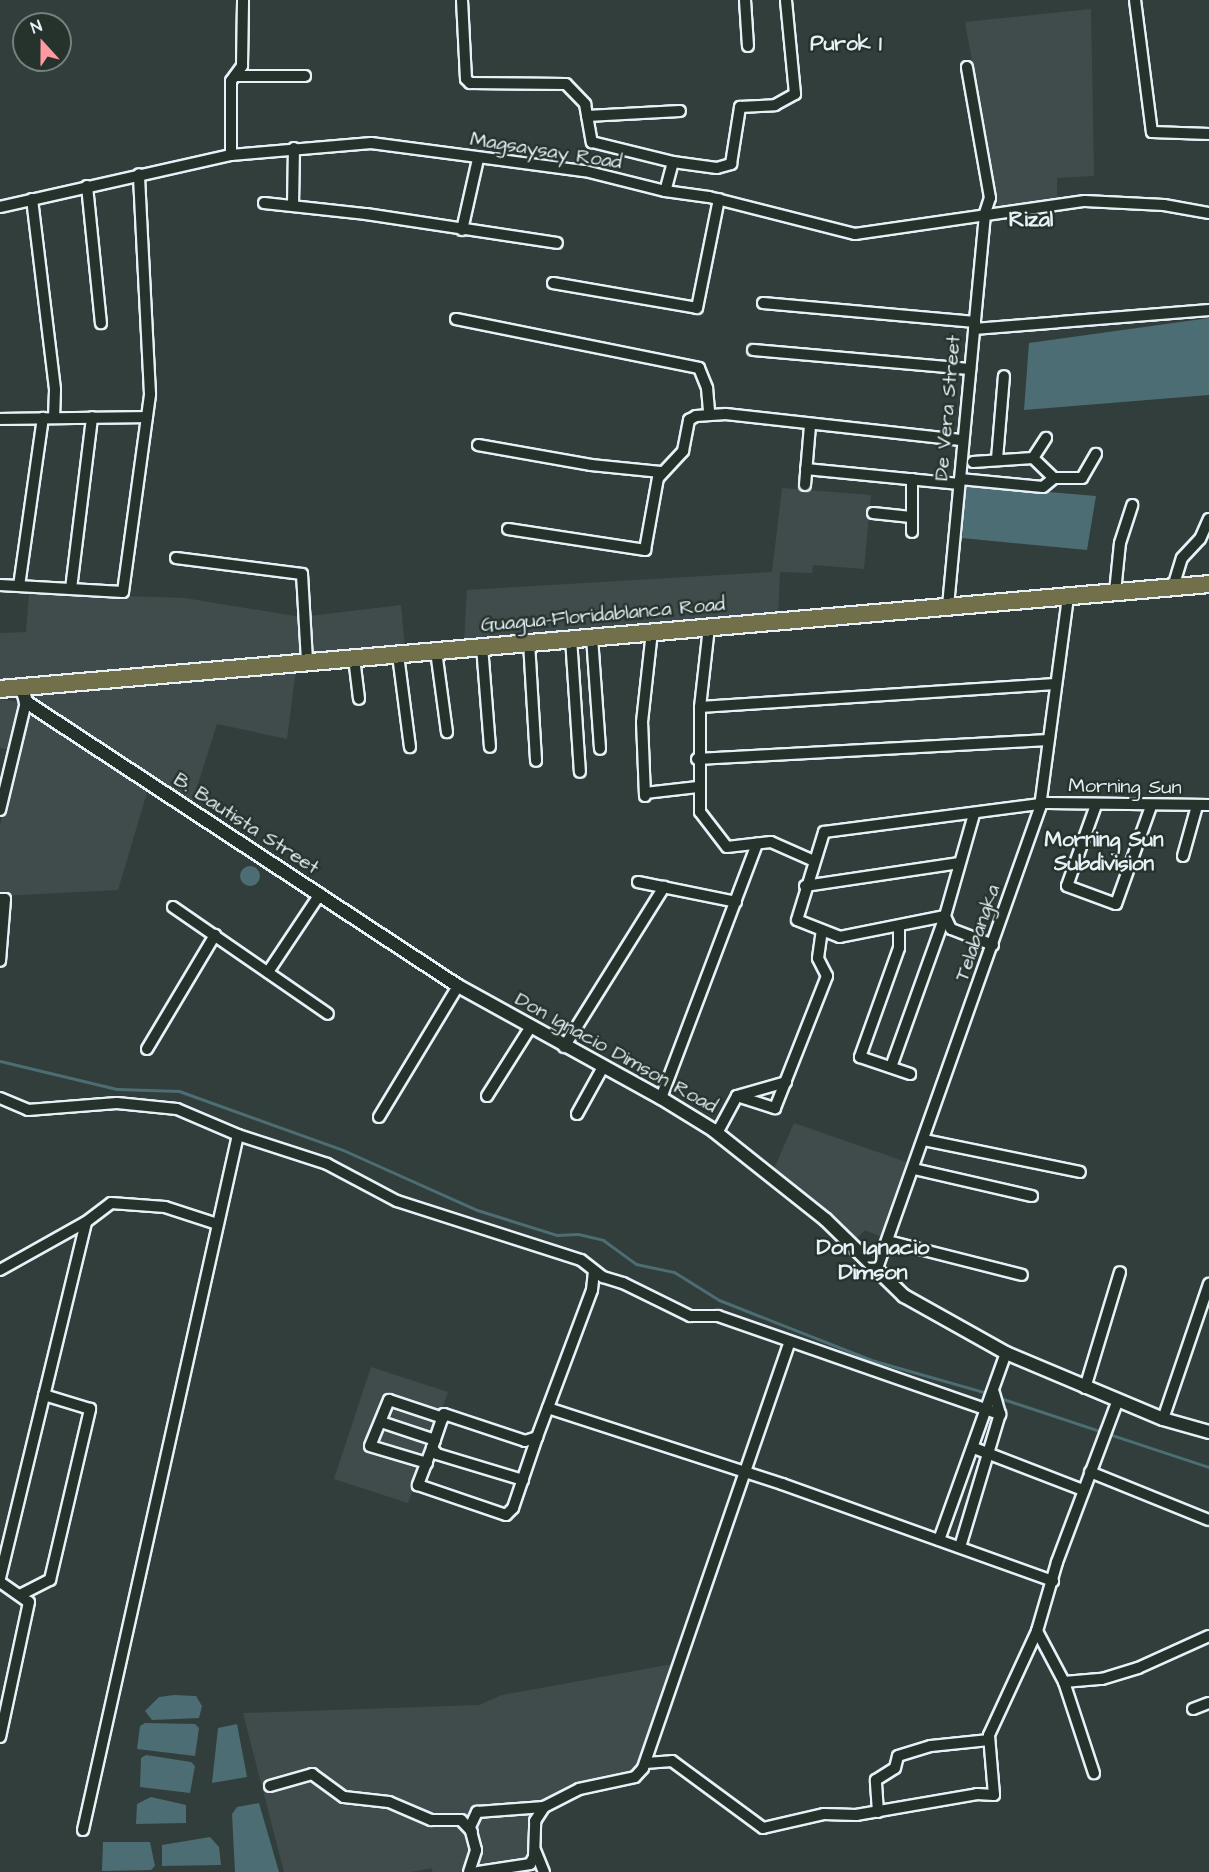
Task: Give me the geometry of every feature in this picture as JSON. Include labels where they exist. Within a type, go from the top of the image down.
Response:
[{"type":"main road","name":"Guagua-Floridablanca Road","points":[[0,689],[24,695],[307,662],[1209,584]]},
{"type":"street","points":[[231,154],[231,81],[242,66],[243,0]]},
{"type":"street","points":[[462,0],[466,79],[470,83],[567,84],[585,104],[592,142],[673,162],[717,168],[731,164],[740,107],[775,105],[795,94],[786,0]]},
{"type":"street","points":[[745,0],[748,46]]},
{"type":"street","points":[[1135,0],[1152,132],[1209,134]]},
{"type":"street","name":"De Vera Street","points":[[948,606],[960,481],[968,461],[963,440],[985,213],[990,198],[987,168],[967,67]]},
{"type":"street","points":[[235,76],[305,76]]},
{"type":"street","points":[[587,116],[680,111]]},
{"type":"street","name":"Magsaysay Road","points":[[0,207],[231,154],[371,143],[478,159],[585,171],[665,191],[719,199],[855,234],[985,213],[1085,201],[1164,205],[1209,213]]},
{"type":"street","points":[[292,205],[294,148]]},
{"type":"street","points":[[462,230],[478,159]]},
{"type":"street","points":[[665,191],[673,162]]},
{"type":"street","points":[[0,585],[123,592],[150,394],[139,174]]},
{"type":"street","points":[[87,186],[101,323]]},
{"type":"street","points":[[19,586],[48,418],[55,390],[32,199]]},
{"type":"street","points":[[553,283],[697,308],[719,199]]},
{"type":"street","points":[[264,203],[292,205],[557,243]]},
{"type":"street","points":[[763,303],[974,326],[1209,310]]},
{"type":"street","points":[[456,320],[699,368],[707,388],[709,414]]},
{"type":"street","points":[[753,350],[970,369]]},
{"type":"street","points":[[997,459],[1004,376]]},
{"type":"street","points":[[508,529],[645,549],[661,472],[683,451],[689,420],[709,414],[963,440]]},
{"type":"street","points":[[71,589],[92,417]]},
{"type":"street","points":[[0,419],[147,417]]},
{"type":"street","points":[[805,485],[810,424]]},
{"type":"street","points":[[1033,458],[1046,438]]},
{"type":"street","points":[[478,445],[591,465],[661,472]]},
{"type":"street","points":[[806,469],[912,479],[1043,487],[1054,478],[1082,478],[1096,454]]},
{"type":"street","points":[[968,461],[1033,458],[1054,478]]},
{"type":"street","points":[[912,479],[912,532]]},
{"type":"street","points":[[1115,592],[1120,543],[1132,505]]},
{"type":"street","points":[[873,513],[911,517]]},
{"type":"street","points":[[1173,587],[1182,558],[1200,539],[1209,519]]},
{"type":"street","points":[[176,558],[302,574],[307,662]]},
{"type":"street","name":"Telabangka","points":[[876,1271],[914,1169],[1040,807],[1068,596]]},
{"type":"street","points":[[709,627],[697,759],[700,812],[720,843],[727,847],[771,842],[814,861],[797,920],[840,937],[945,916]]},
{"type":"street","points":[[652,631],[642,722],[645,795],[699,787]]},
{"type":"street","points":[[592,637],[600,749]]},
{"type":"street","points":[[571,638],[580,772]]},
{"type":"street","points":[[529,642],[536,761]]},
{"type":"street","points":[[482,646],[490,747]]},
{"type":"street","points":[[436,651],[447,732]]},
{"type":"street","points":[[398,655],[410,747]]},
{"type":"street","points":[[354,658],[359,699]]},
{"type":"street","points":[[700,707],[1055,684]]},
{"type":"street","points":[[0,810],[24,695]]},
{"type":"street","name":"B. Bautista Street","points":[[24,695],[458,986]]},
{"type":"street","points":[[697,759],[1048,740]]},
{"type":"street","name":"Morning Sun","points":[[814,861],[824,832],[1040,807],[1048,803],[1209,806]]},
{"type":"street","points":[[1096,805],[1067,886],[1116,904],[1151,806]]},
{"type":"street","points":[[1183,856],[1197,806]]},
{"type":"street","points":[[891,1067],[945,916],[974,814]]},
{"type":"street","points":[[661,1098],[757,844]]},
{"type":"street","points":[[805,886],[959,863]]},
{"type":"street","points":[[638,882],[736,902]]},
{"type":"street","points":[[564,1047],[664,887]]},
{"type":"street","points":[[268,972],[320,894]]},
{"type":"street","points":[[0,899],[4,899],[0,961]]},
{"type":"street","points":[[172,907],[328,1014]]},
{"type":"street","points":[[945,916],[951,929],[993,945]]},
{"type":"street","points":[[899,927],[899,948],[860,1057],[910,1074]]},
{"type":"street","points":[[737,1096],[776,1108],[827,976],[818,958],[822,930]]},
{"type":"street","points":[[147,1049],[215,935]]},
{"type":"street","points":[[379,1117],[458,986]]},
{"type":"street","name":"Don Ignacio Dimson Road","points":[[458,986],[564,1047],[661,1098],[717,1133],[826,1220],[904,1296],[1006,1353],[1117,1402],[1163,1419],[1209,1432]]},
{"type":"street","points":[[487,1096],[530,1028]]},
{"type":"street","points":[[578,1114],[603,1068]]},
{"type":"street","points":[[717,1133],[737,1096],[786,1082]]},
{"type":"street","points":[[0,1098],[28,1110],[117,1103],[177,1109],[238,1135],[327,1164],[397,1201],[581,1260],[594,1272],[690,1316],[718,1316],[1000,1414]]},
{"type":"street","points":[[83,1830],[238,1135]]},
{"type":"street","points":[[924,1140],[1080,1172]]},
{"type":"street","points":[[914,1169],[1032,1196]]},
{"type":"street","points":[[0,1270],[86,1222],[111,1203],[165,1207],[217,1224]]},
{"type":"street","points":[[0,1737],[29,1602],[0,1580],[86,1222]]},
{"type":"street","points":[[888,1241],[1022,1275]]},
{"type":"street","points":[[537,1437],[525,1441],[447,1413],[442,1418],[418,1485],[501,1514],[513,1508],[592,1290],[594,1272]]},
{"type":"street","points":[[1085,1388],[1120,1272]]},
{"type":"street","points":[[1163,1419],[1209,1284]]},
{"type":"street","points":[[469,1872],[476,1850],[472,1832],[477,1812],[544,1807],[579,1789],[634,1776],[645,1763],[789,1342]]},
{"type":"street","points":[[939,1540],[974,1448],[984,1408],[994,1393],[1006,1353]]},
{"type":"street","points":[[960,1547],[990,1454],[1000,1414],[994,1393]]},
{"type":"street","points":[[20,1595],[50,1580],[90,1409],[44,1395]]},
{"type":"street","points":[[427,1463],[370,1446],[389,1400],[442,1418]]},
{"type":"street","points":[[645,1763],[672,1761],[763,1828],[824,1814],[878,1812],[977,1794],[994,1795],[989,1740],[1037,1631],[1057,1562],[1117,1402]]},
{"type":"street","points":[[548,1408],[744,1473],[1053,1581]]},
{"type":"street","points":[[381,1422],[434,1444]]},
{"type":"street","points":[[434,1444],[437,1454],[523,1480]]},
{"type":"street","points":[[974,1448],[1083,1490]]},
{"type":"street","points":[[1090,1472],[1209,1520]]},
{"type":"street","points":[[1037,1631],[1064,1682],[1094,1773]]},
{"type":"street","points":[[1064,1682],[1102,1679],[1138,1668],[1209,1636]]},
{"type":"street","points":[[1193,1709],[1209,1703]]},
{"type":"street","points":[[878,1812],[876,1780],[895,1768],[898,1756],[931,1746],[989,1740]]},
{"type":"street","points":[[270,1786],[312,1774],[344,1797],[389,1802],[431,1820],[461,1820],[472,1832]]},
{"type":"street","points":[[478,1872],[530,1864],[534,1847],[535,1821],[544,1807]]},
{"type":"street","points":[[534,1847],[544,1872]]},
{"type":"shaded area","points":[[1091,9],[1094,176],[1057,178],[1057,198],[998,206],[965,22]]},
{"type":"shaded area","points":[[782,488],[871,495],[864,569],[813,565],[812,573],[780,572],[778,615],[464,643],[467,590],[772,572]]},
{"type":"shaded area","points":[[29,593],[185,598],[301,617],[401,605],[405,648],[0,680],[0,633],[26,632]]},
{"type":"shaded area","points":[[296,669],[287,739],[217,724],[191,806],[30,699],[36,692]]},
{"type":"shaded area","points":[[0,699],[19,702],[11,750],[0,748]]},
{"type":"shaded area","points":[[27,708],[148,789],[118,890],[0,896],[0,826]]},
{"type":"shaded area","points":[[794,1123],[912,1164],[884,1238],[865,1230],[854,1241],[773,1171]]},
{"type":"shaded area","points":[[371,1367],[448,1392],[408,1503],[334,1479]]},
{"type":"shaded area","points":[[674,1665],[640,1770],[543,1805],[527,1862],[521,1872],[433,1872],[431,1868],[411,1872],[284,1872],[243,1713],[479,1705],[502,1695]]},
{"type":"water","points":[[1209,318],[1209,395],[1024,410],[1029,343]]},
{"type":"water","points":[[966,485],[1096,496],[1087,550],[962,538]]},
{"type":"water","points":[[250,866],[257,869],[260,876],[257,883],[250,886],[243,883],[240,876],[243,869]]},
{"type":"water","points":[[196,1696],[202,1706],[199,1718],[152,1720],[145,1711],[159,1697]]},
{"type":"water","points":[[145,1723],[195,1724],[199,1728],[195,1756],[137,1749],[140,1726]]},
{"type":"water","points":[[237,1724],[247,1777],[212,1783],[218,1728]]},
{"type":"water","points":[[146,1755],[191,1762],[195,1766],[190,1793],[140,1787],[141,1758]]},
{"type":"water","points":[[151,1797],[186,1805],[186,1823],[136,1824],[137,1804]]},
{"type":"water","points":[[259,1803],[279,1872],[235,1872],[232,1814],[237,1807]]},
{"type":"water","points":[[210,1837],[219,1847],[221,1865],[162,1866],[162,1845]]},
{"type":"water","points":[[103,1842],[150,1842],[155,1866],[151,1870],[102,1871]]},
{"type":"waterway","points":[[0,1061],[117,1089],[179,1091],[343,1150],[477,1210],[557,1235],[578,1234],[603,1240],[636,1264],[674,1272],[719,1300],[871,1360],[987,1393]]},
{"type":"waterway","points":[[1003,1399],[1209,1467]]},
{"type":"district","name":"Purok 1","points":[[846,44]]},
{"type":"district","name":"Rizal","points":[[1031,220]]},
{"type":"district","name":"Morning Sun Subdivision","points":[[1104,852]]},
{"type":"district","name":"Don Ignacio Dimson","points":[[873,1260]]}]
